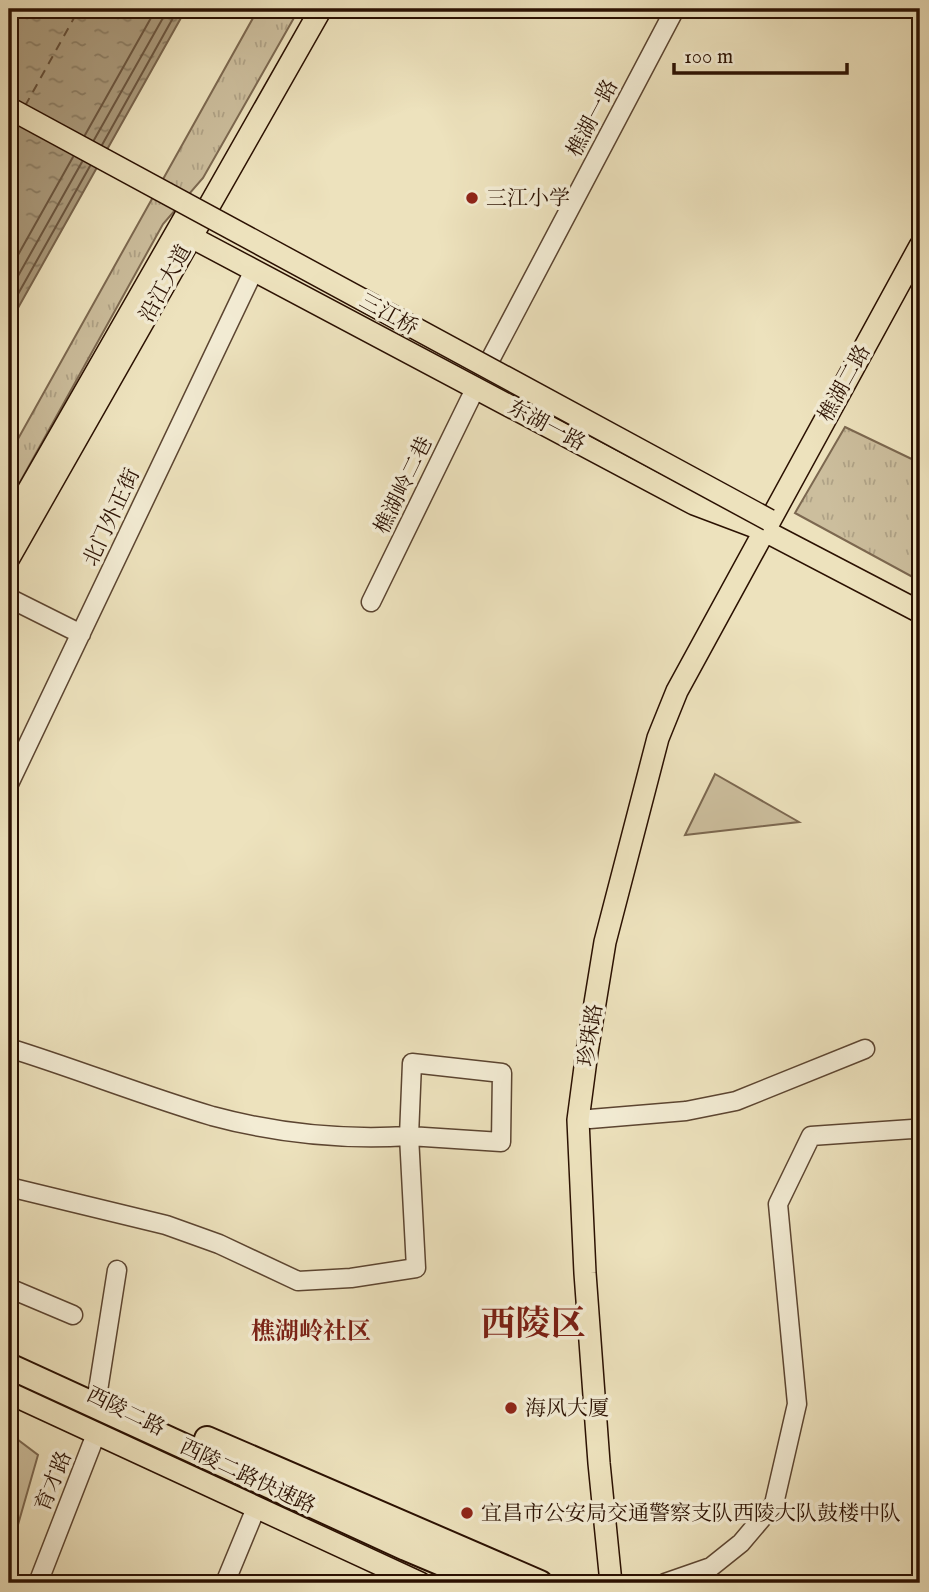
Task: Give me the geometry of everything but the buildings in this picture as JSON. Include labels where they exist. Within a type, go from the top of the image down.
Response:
[{"type":"highway","name":"西陵二路快速路","points":[[9,1366],[393,1543],[489,1583]]},
{"type":"highway","points":[[65,1381],[97,1395],[126,1402],[540,1583]]},
{"type":"highway","name":"西陵二路快速路","points":[[9,1382],[467,1583]]},
{"type":"main road","name":"沿江大道","points":[[202,204],[304,9]]},
{"type":"main road","name":"沿江大道","points":[[9,524],[321,9]]},
{"type":"main road","name":"三江桥","points":[[9,108],[770,527]]},
{"type":"main road","name":"三江桥","points":[[9,122],[770,527]]},
{"type":"main road","points":[[202,204],[705,478],[770,527],[920,599]]},
{"type":"main road","name":"沿江大道","points":[[9,558],[185,233]]},
{"type":"main road","name":"东湖一路","points":[[185,233],[694,504],[770,527],[920,612]]},
{"type":"main road","name":"樵湖二路","points":[[770,527],[920,246]]},
{"type":"main road","name":"樵湖二路","points":[[770,527],[920,266]]},
{"type":"main road","name":"珍珠路","points":[[626,1583],[612,1461],[595,1258],[590,1119],[597,1054],[617,944],[669,741],[687,695],[770,527]]},
{"type":"main road","name":"珍珠路","points":[[611,1583],[584,1257],[578,1120],[587,1052],[605,942],[658,738],[677,691],[770,527]]},
{"type":"main road","name":"西陵二路","points":[[9,1357],[65,1381]]},
{"type":"main road","name":"西陵二路","points":[[9,1393],[421,1583]]},
{"type":"main road","name":"西陵二路","points":[[97,1395],[122,1410],[512,1583]]},
{"type":"street","name":"樵湖一路","points":[[490,360],[675,9]]},
{"type":"street","name":"北门外正街","points":[[9,784],[254,270]]},
{"type":"street","name":"樵湖岭二巷","points":[[371,602],[475,387]]},
{"type":"street","points":[[9,598],[81,634]]},
{"type":"street","points":[[9,1048],[212,1116],[260,1127],[363,1139],[409,1136],[501,1142],[502,1073],[412,1063],[409,1136],[416,1268],[351,1278],[298,1281],[219,1244],[166,1225],[9,1187]]},
{"type":"street","points":[[590,1119],[686,1111],[736,1101],[865,1049]]},
{"type":"street","points":[[665,1583],[711,1567],[741,1543],[774,1504],[797,1404],[778,1203],[811,1136],[912,1129],[920,1131]]},
{"type":"street","points":[[97,1395],[117,1270]]},
{"type":"street","points":[[9,1288],[73,1315]]},
{"type":"street","name":"育才路","points":[[38,1583],[96,1434]]},
{"type":"street","points":[[225,1583],[256,1507]]},
{"type":"green space","points":[[258,9],[299,9],[203,178],[163,224],[9,502],[9,455]]},
{"type":"green space","points":[[845,427],[920,463],[920,581],[795,513]]},
{"type":"green space","points":[[715,774],[799,822],[685,835]]},
{"type":"green space","points":[[9,1433],[38,1455],[9,1556]]},
{"type":"water","points":[[9,9],[186,9],[9,324]]},
{"type":"ferry route","points":[[25,106],[79,9]]},
{"type":"ferry route","points":[[9,135],[15,123]]},
{"type":"place","name":"三江小学","points":[[472,198]]},
{"type":"place","name":"海风大厦","points":[[511,1408]]},
{"type":"place","name":"宜昌市公安局交通警察支队西陵大队鼓楼中队","points":[[467,1513]]},
{"type":"district","name":"西陵区","points":[[533,1323]]},
{"type":"district","name":"樵湖岭社区","points":[[311,1331]]}]
